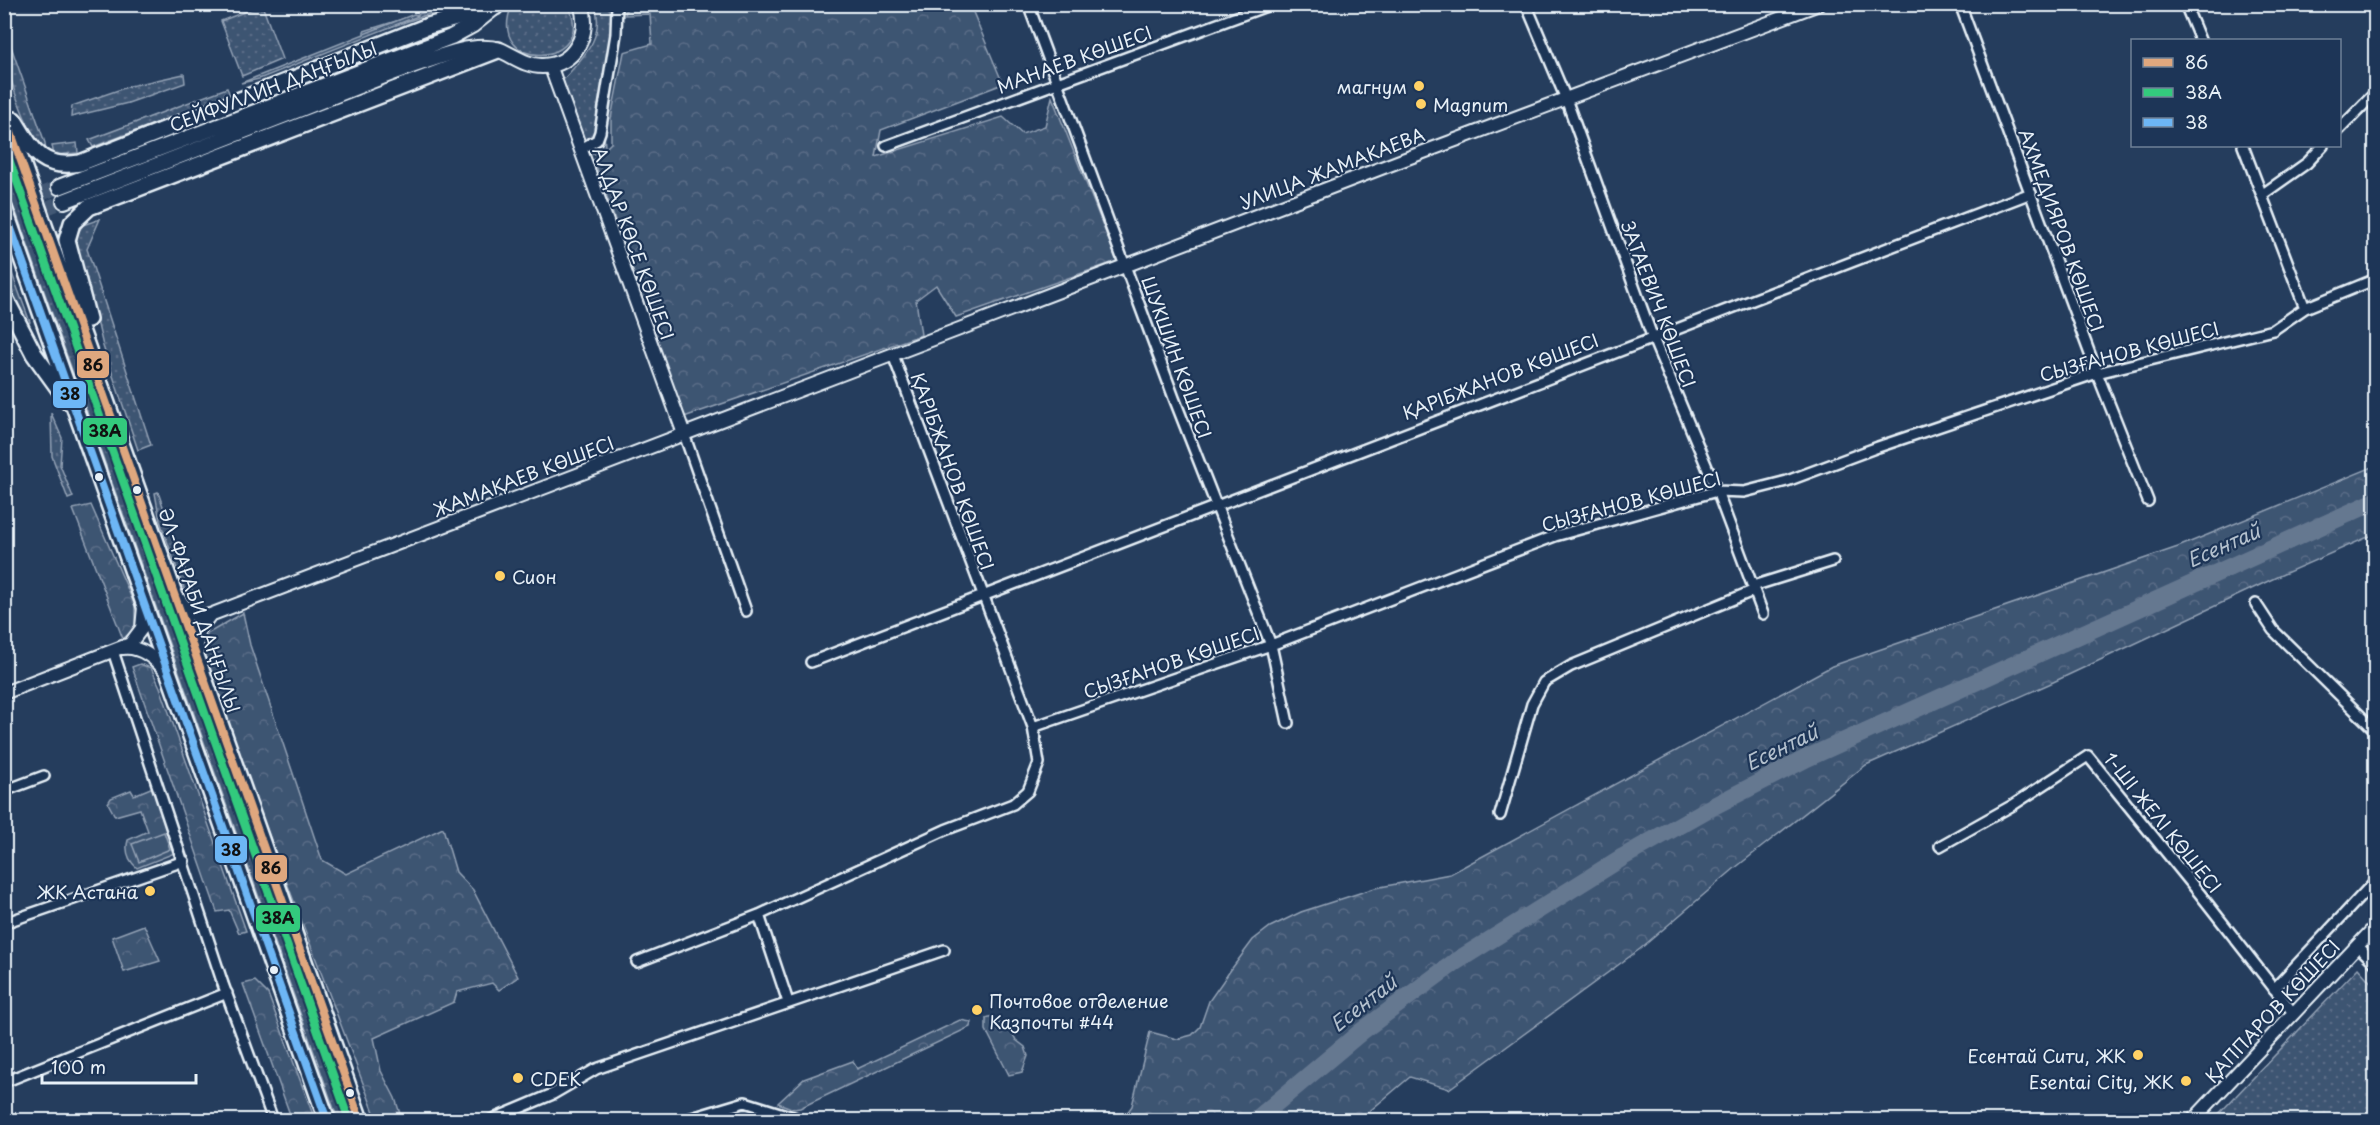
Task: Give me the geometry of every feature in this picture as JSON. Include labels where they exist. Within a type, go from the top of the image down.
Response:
[{"type":"main road","points":[[106,398],[68,240],[72,222],[78,216],[89,207],[498,50],[533,65],[550,65],[565,59],[582,40],[585,24],[581,4]]},
{"type":"main road","points":[[4,105],[32,150],[41,158],[58,165],[80,163],[428,26],[496,6]]},
{"type":"main road","name":"СЕЙФУЛЛИН ДАҢҒЫЛЫ","points":[[59,187],[452,37],[473,25],[496,6]]},
{"type":"main road","name":"СЕЙФУЛЛИН ДАҢҒЫЛЫ","points":[[64,201],[446,55],[482,48],[498,50]]},
{"type":"main road","name":"ӘЛ-ФАРАБИ ДАҢҒЫЛЫ","points":[[4,112],[360,1120]]},
{"type":"main road","points":[[4,208],[327,1120]]},
{"type":"main road","points":[[4,296],[34,354],[78,414]]},
{"type":"street","points":[[581,150],[597,140],[600,132],[616,34],[617,4]]},
{"type":"street","name":"ШУКШИН КӨШЕСІ","points":[[1028,4],[1214,503],[1271,645],[1288,723]]},
{"type":"street","name":"МАНАЕВ КӨШЕСІ","points":[[886,146],[1272,4]]},
{"type":"street","name":"ЗАТАЕВИЧ КӨШЕСІ","points":[[1526,4],[1566,99],[1652,336],[1717,491],[1763,614]]},
{"type":"street","name":"УЛИЦА ЖАМАКАЕВА","points":[[892,355],[1819,4]]},
{"type":"street","name":"АХМЕДИЯРОВ КӨШЕСІ","points":[[1960,4],[2097,373],[2148,501]]},
{"type":"street","points":[[2185,4],[2200,39]]},
{"type":"street","name":"АЛДАР КӨСЕ КӨШЕСІ","points":[[550,65],[684,434]]},
{"type":"street","points":[[2341,128],[2376,92]]},
{"type":"street","points":[[2243,147],[2305,308]]},
{"type":"street","points":[[2263,194],[2307,163],[2323,147]]},
{"type":"street","name":"ҚАРІБЖАНОВ КӨШЕСІ","points":[[811,663],[1214,503],[2031,193]]},
{"type":"street","name":"СЫЗҒАНОВ КӨШЕСІ","points":[[1034,727],[1271,645],[1555,536],[1717,491],[1744,492],[1787,482],[1878,447],[2097,373],[2273,330],[2305,308],[2376,279]]},
{"type":"street","name":"ҚАРІБЖАНОВ КӨШЕСІ","points":[[637,962],[759,915],[945,830],[1013,804],[1028,791],[1039,763],[1034,727],[982,597],[892,355]]},
{"type":"street","name":"ЖАМАҚАЕВ КӨШЕСІ","points":[[210,615],[892,355]]},
{"type":"street","points":[[684,434],[746,611]]},
{"type":"street","points":[[1500,815],[1532,704],[1544,682],[1581,661],[1754,588],[1833,561]]},
{"type":"street","points":[[174,593],[192,614],[199,617],[210,615]]},
{"type":"street","points":[[4,693],[118,650],[134,640],[142,628],[144,609],[142,596]]},
{"type":"street","points":[[2256,604],[2273,630],[2376,731]]},
{"type":"street","points":[[198,663],[198,631],[210,615]]},
{"type":"street","points":[[118,650],[134,648],[147,653],[173,681]]},
{"type":"street","points":[[118,650],[227,993],[273,1120]]},
{"type":"street","name":"1-ШІ ЖЕЛІ КӨШЕСІ","points":[[1940,846],[2013,805],[2088,756],[2249,954],[2274,989]]},
{"type":"street","points":[[4,791],[44,776]]},
{"type":"street","points":[[4,923],[184,861]]},
{"type":"street","name":"ҚАППАРОВ КӨШЕСІ","points":[[2274,989],[2376,880]]},
{"type":"street","points":[[759,915],[788,1002]]},
{"type":"street","name":"ҚАППАРОВ КӨШЕСІ","points":[[2193,1120],[2376,926]]},
{"type":"street","points":[[2358,946],[2376,964]]},
{"type":"street","points":[[491,1120],[553,1094],[596,1070],[788,1002],[945,950]]},
{"type":"street","points":[[2274,989],[2294,1014]]},
{"type":"street","points":[[4,1082],[227,993]]},
{"type":"street","points":[[685,1120],[745,1102],[796,1118]]},
{"type":"green space","points":[[262,5],[282,59],[242,76],[221,21]]},
{"type":"green space","points":[[447,5],[456,5],[364,36],[364,31]]},
{"type":"green space","points":[[512,5],[568,5],[573,26],[568,41],[557,51],[541,54],[526,52],[513,43],[508,27]]},
{"type":"green space","points":[[595,5],[611,5],[613,10],[605,95],[605,147],[597,154],[587,153],[563,80],[585,55],[595,37],[597,17]]},
{"type":"green space","points":[[627,5],[970,5],[1003,84],[881,130],[876,157],[1003,117],[1022,134],[1045,126],[1052,97],[1117,261],[956,317],[936,285],[916,300],[921,335],[684,417],[594,160],[611,143],[611,118],[624,52],[652,44],[650,14],[625,15]]},
{"type":"green space","points":[[414,14],[418,16],[259,79],[241,83]]},
{"type":"green space","points":[[8,38],[45,143],[46,154],[31,130],[12,84],[6,54],[5,40]]},
{"type":"green space","points":[[184,74],[185,83],[128,103],[71,117],[72,106],[130,86]]},
{"type":"green space","points":[[227,88],[230,95],[93,147],[89,140]]},
{"type":"green space","points":[[77,143],[78,153],[54,155],[52,146]]},
{"type":"green space","points":[[4,151],[347,1120],[338,1120],[5,181]]},
{"type":"green space","points":[[100,219],[87,249],[151,445],[138,450],[76,257],[77,234],[83,225]]},
{"type":"green space","points":[[4,252],[30,322],[26,325],[5,282]]},
{"type":"green space","points":[[51,413],[62,438],[60,465],[73,497],[68,499],[52,456]]},
{"type":"green space","points":[[2375,466],[2375,534],[2279,576],[2049,684],[1866,765],[1735,868],[1640,949],[1449,1089],[1410,1077],[1359,1120],[1122,1120],[1132,1106],[1150,1032],[1177,1039],[1192,1035],[1200,1027],[1209,1001],[1230,971],[1253,940],[1270,927],[1301,912],[1375,888],[1450,874],[1832,666],[2178,547]]},
{"type":"green space","points":[[158,492],[194,595],[195,603],[190,605],[160,521],[155,493]]},
{"type":"green space","points":[[91,505],[135,606],[135,628],[123,639],[73,509]]},
{"type":"green space","points":[[243,613],[250,645],[322,860],[346,874],[443,828],[456,872],[473,890],[518,977],[499,990],[492,983],[457,992],[454,1002],[374,1038],[381,1071],[395,1098],[402,1120],[377,1120],[202,659],[207,634]]},
{"type":"green space","points":[[140,664],[151,668],[160,687],[246,931],[239,933],[229,910],[217,912],[132,667]]},
{"type":"green space","points":[[153,787],[177,852],[137,868],[128,855],[127,844],[128,840],[148,831],[140,809],[115,816],[108,803],[111,798],[131,790],[134,795]]},
{"type":"green space","points":[[164,832],[170,849],[139,862],[132,844]]},
{"type":"green space","points":[[144,925],[160,961],[124,972],[112,937]]},
{"type":"green space","points":[[2358,968],[2375,987],[2375,1120],[2213,1120]]},
{"type":"green space","points":[[255,981],[268,994],[315,1120],[292,1120],[243,984]]},
{"type":"green space","points":[[993,1016],[995,1022],[1006,1025],[1016,1040],[1025,1047],[1028,1056],[1022,1072],[1009,1075],[986,1030],[986,1018]]},
{"type":"green space","points":[[960,1020],[971,1022],[970,1027],[800,1108],[794,1109],[778,1103],[804,1079],[853,1061],[857,1069]]},
{"type":"green space","points":[[746,1106],[792,1120],[722,1120],[719,1114]]},
{"type":"waterway","name":"Есентай","points":[[1256,1120],[1362,1031],[1455,962],[1623,857],[1708,809],[1807,758],[2376,501]]},
{"type":"tunnel","points":[[4,208],[59,187]]},
{"type":"tunnel","points":[[4,225],[64,201]]},
{"type":"transit line","name":"86","points":[[4,113],[360,1120]]},
{"type":"transit line","name":"38А","points":[[4,145],[349,1120]]},
{"type":"transit line","name":"38","points":[[4,209],[327,1120]]},
{"type":"place","name":"магнум","points":[[1419,86]]},
{"type":"place","name":"Magnum","points":[[1421,104]]},
{"type":"place","name":"Сион","points":[[500,576]]},
{"type":"place","name":"ЖК Астана","points":[[150,891]]},
{"type":"place","name":"Почтовое отделение Казпочты #44","points":[[977,1010]]},
{"type":"place","name":"Есентай Сити, ЖК","points":[[2138,1055]]},
{"type":"place","name":"CDEK","points":[[518,1078]]},
{"type":"place","name":"Esentai City, ЖК","points":[[2186,1081]]}]
